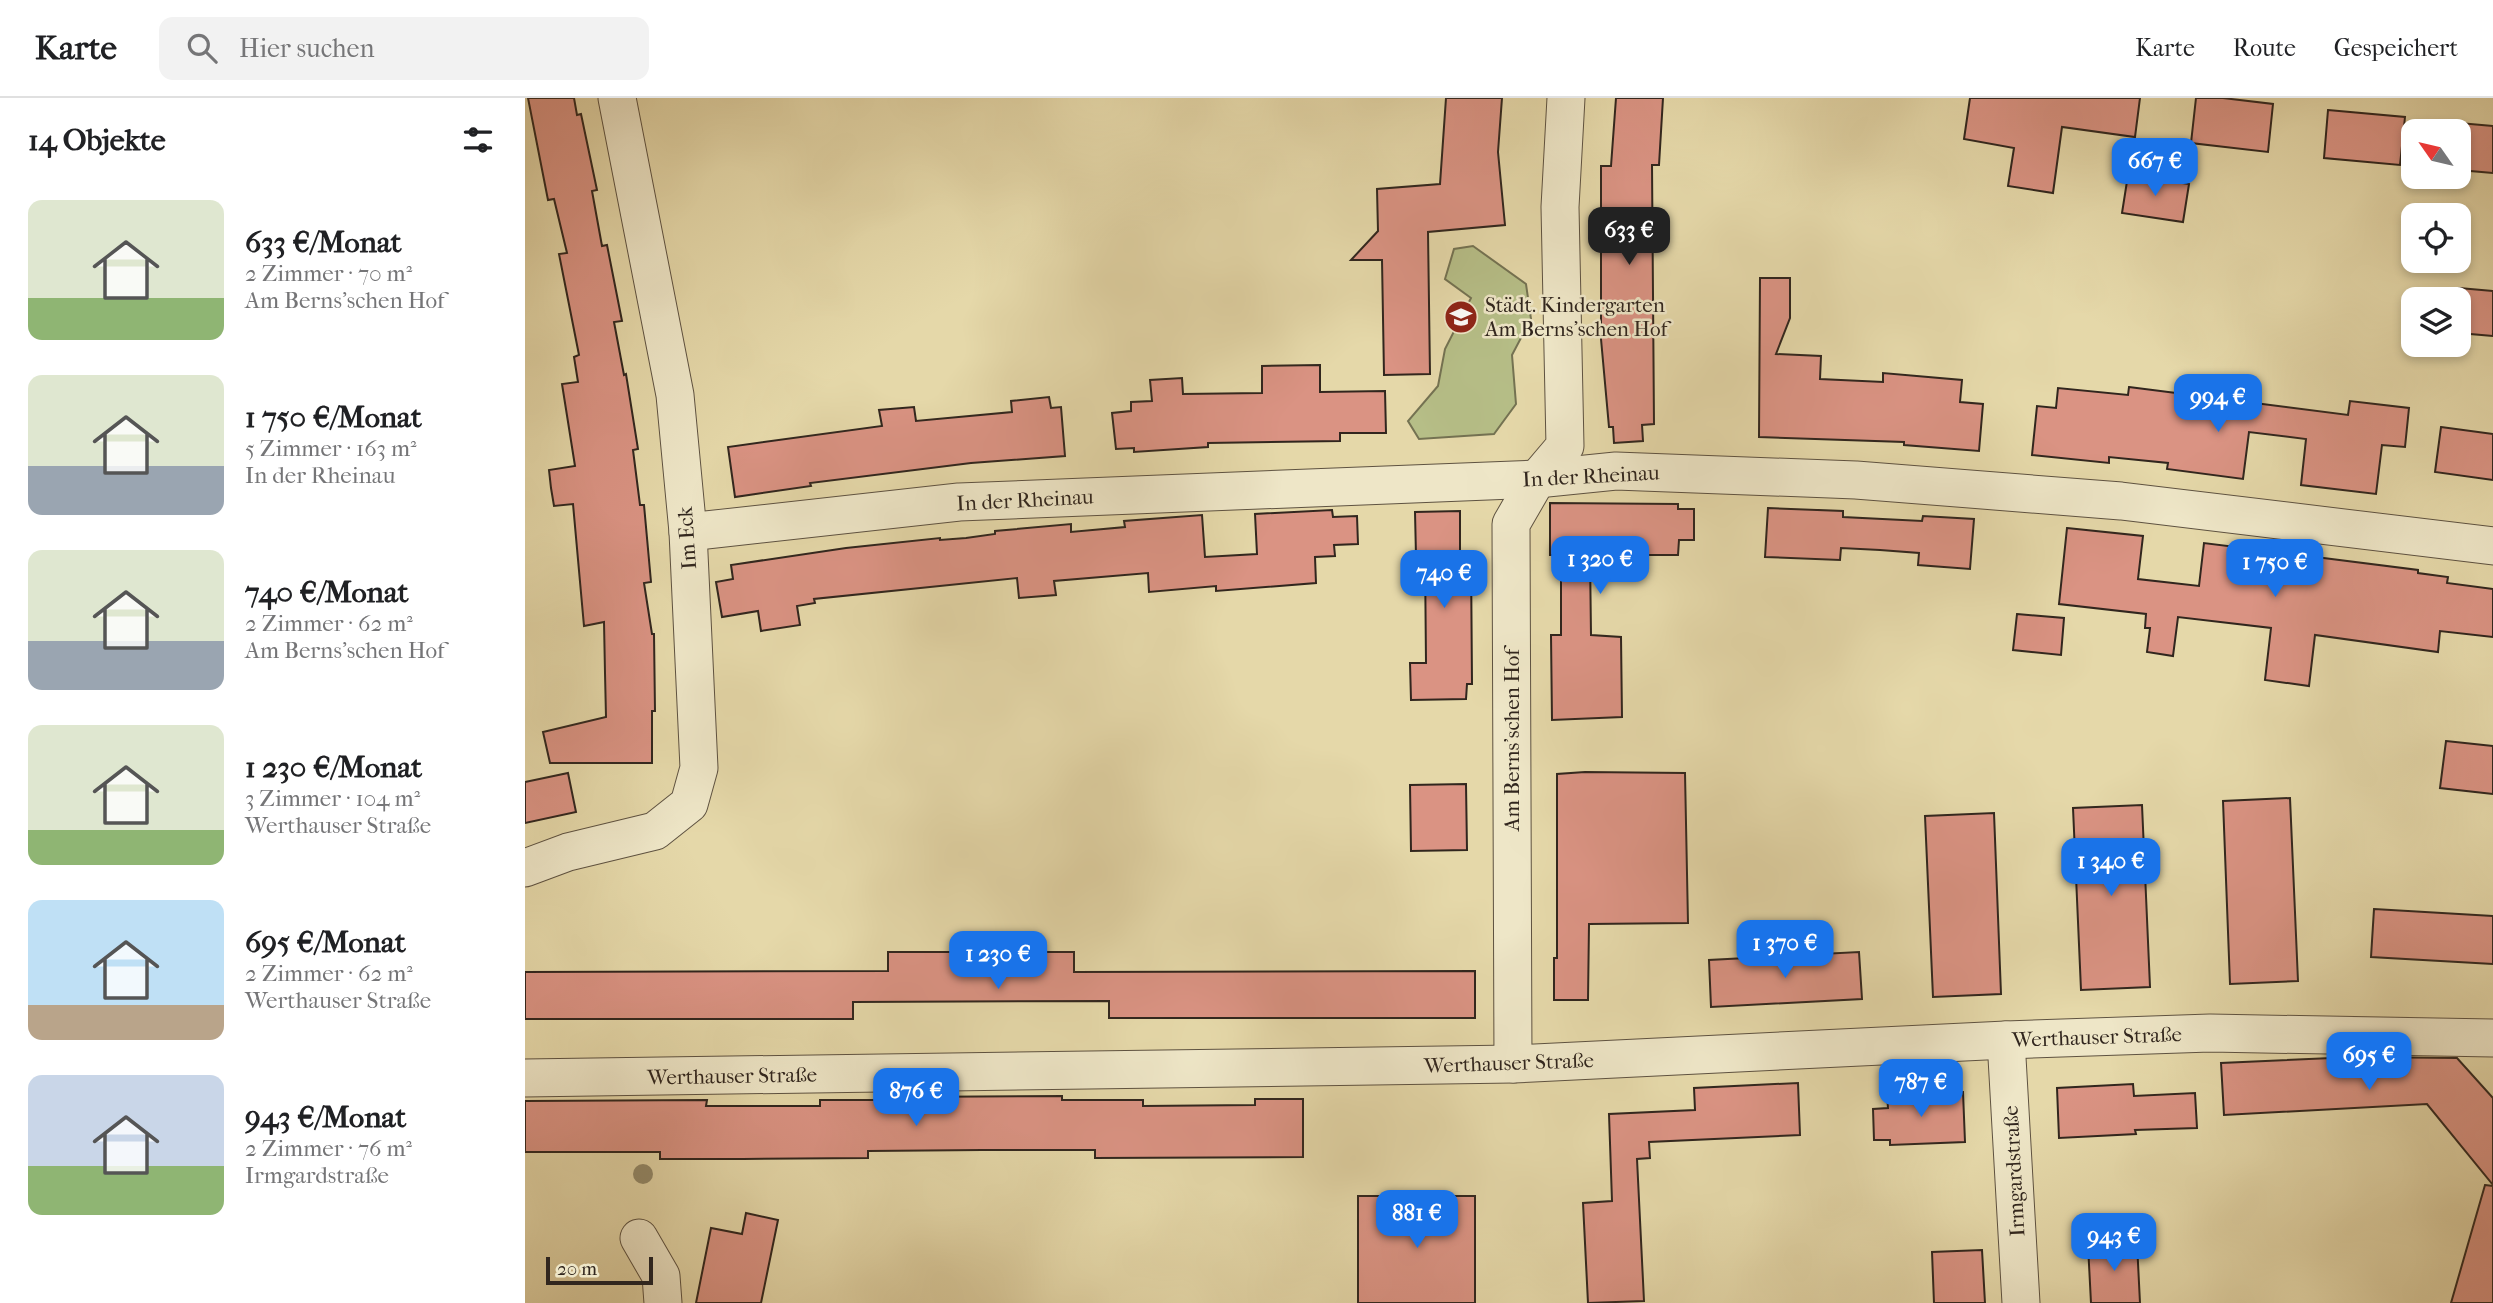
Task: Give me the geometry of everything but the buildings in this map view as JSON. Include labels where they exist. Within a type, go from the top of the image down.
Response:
[{"type":"street","name":"Im Eck","points":[[525,868],[568,852],[655,831],[689,804],[699,768],[688,532],[675,395],[617,98]]},
{"type":"street","name":"Am Berns'schen Hof","points":[[1513,1064],[1511,524],[1537,479],[1565,446],[1560,207],[1566,98]]},
{"type":"street","name":"In der Rheinau","points":[[688,532],[959,502],[1537,479],[1616,471],[1856,480],[2121,501],[2493,546]]},
{"type":"street","name":"Werthauser Straße","points":[[525,1078],[1513,1064],[2006,1040],[2210,1034],[2493,1038]]},
{"type":"street","name":"Irmgardstraße","points":[[2006,1040],[2021,1303]]},
{"type":"street","points":[[639,1238],[661,1276],[663,1303]]},
{"type":"green space","points":[[1473,246],[1526,284],[1531,319],[1512,355],[1516,404],[1494,434],[1419,439],[1408,421],[1438,386],[1445,349],[1471,298],[1445,279],[1454,249]]},
{"type":"place","name":"Städt. Kindergarten Am Berns'schen Hof","points":[[1461,317]]}]
